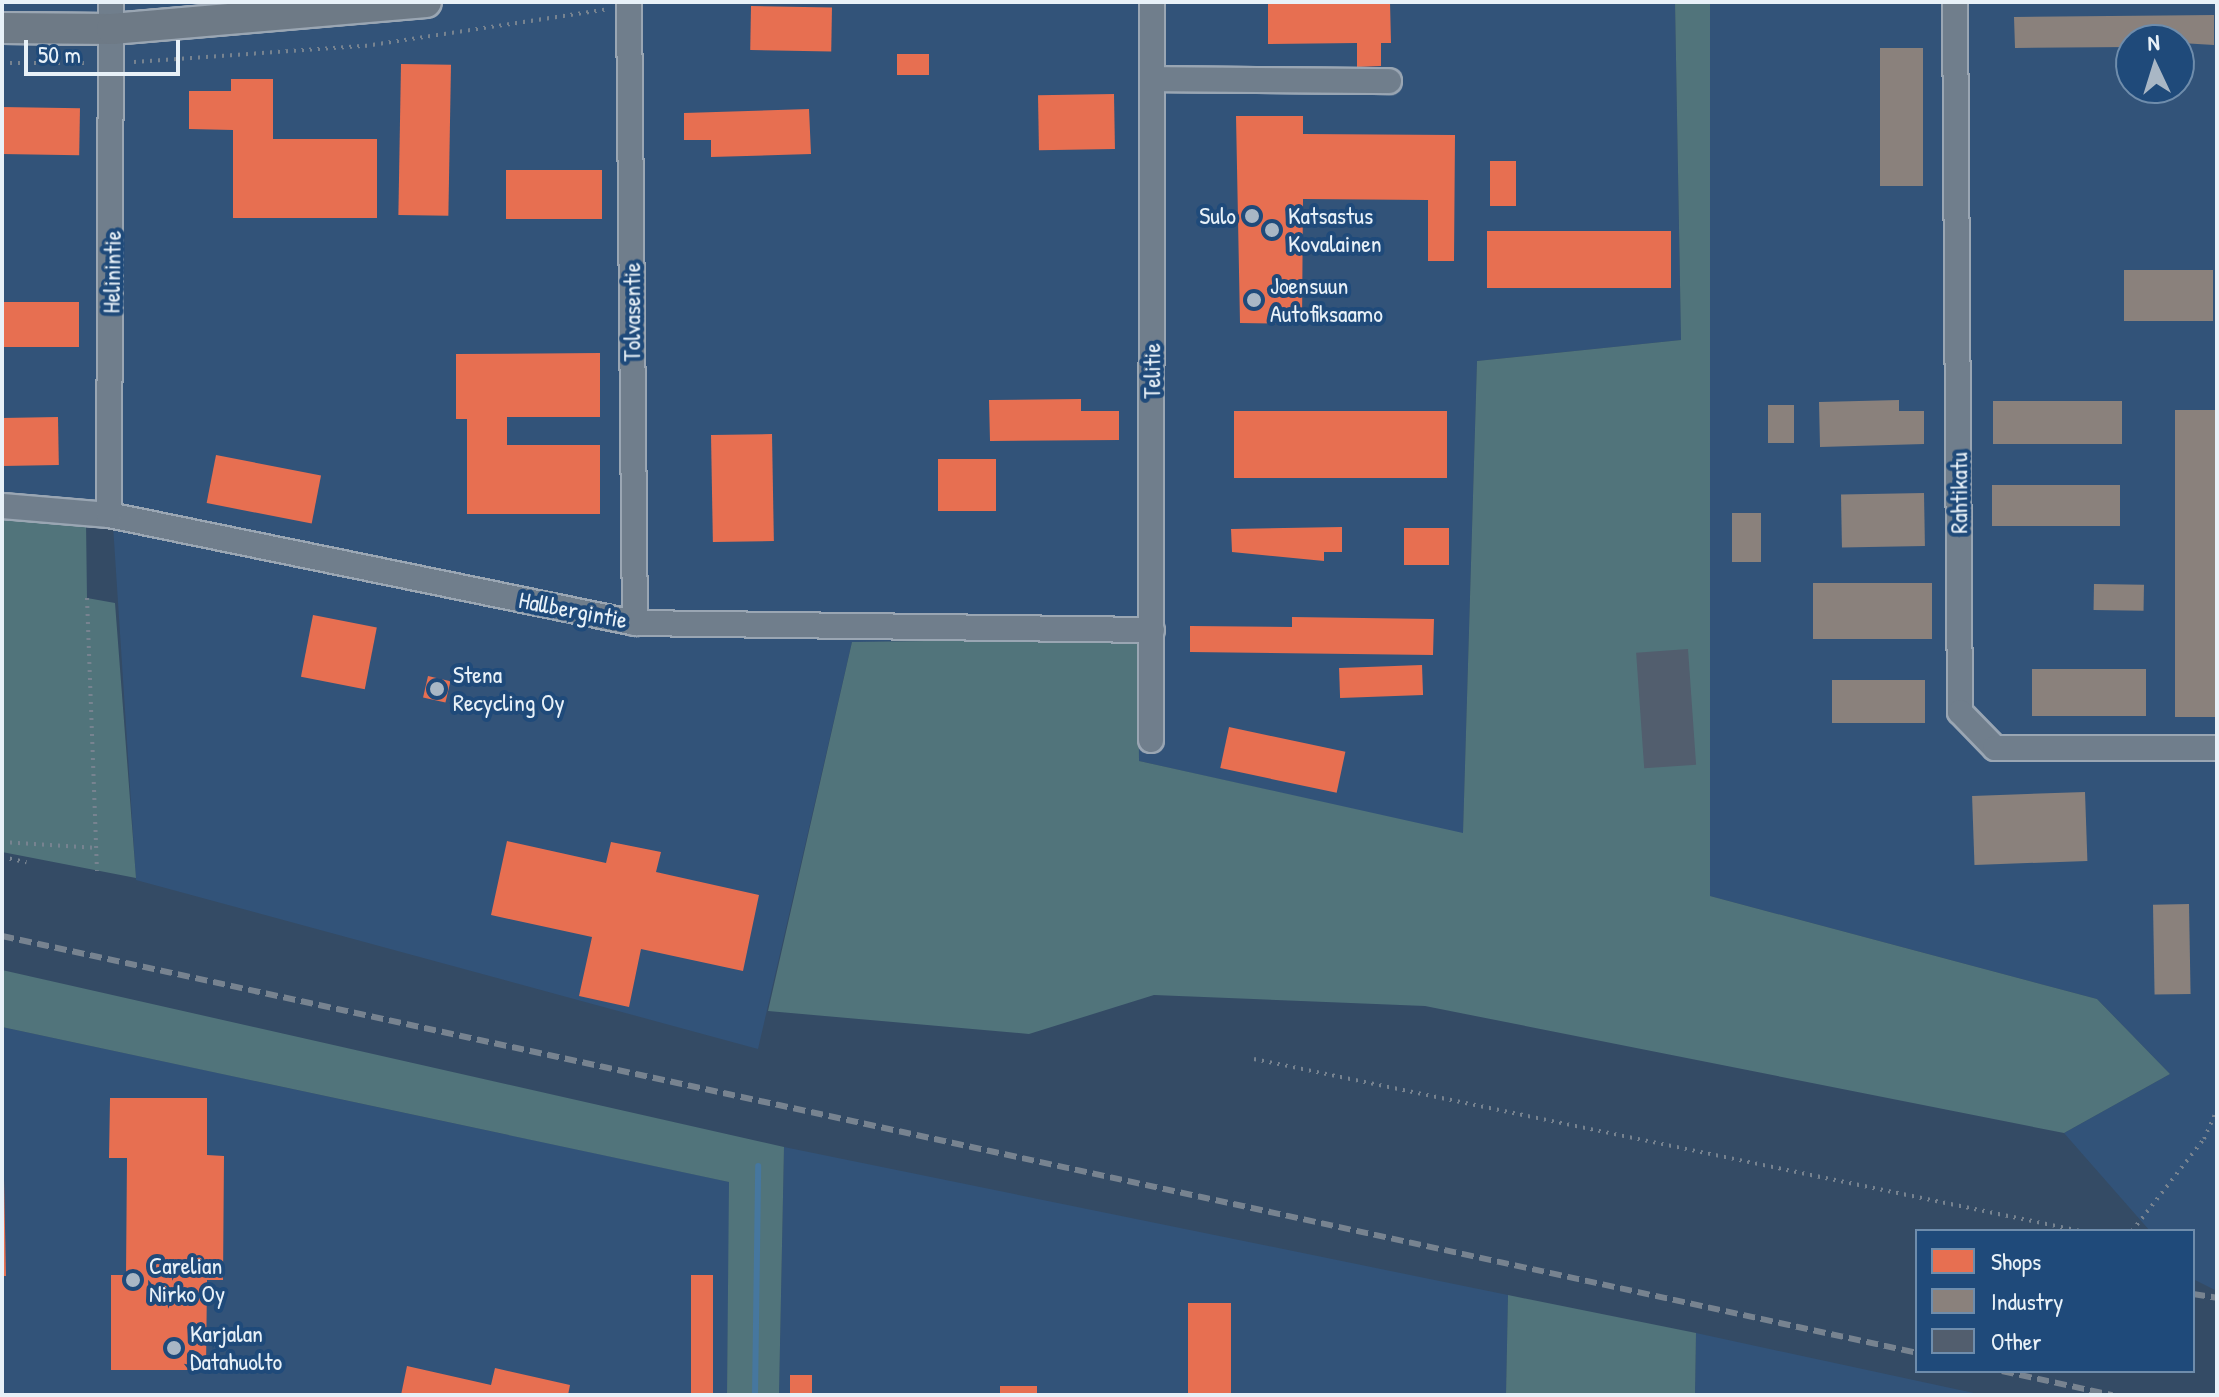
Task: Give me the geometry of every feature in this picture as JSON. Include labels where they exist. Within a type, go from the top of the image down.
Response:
[{"type":"main road","points":[[2,28],[112,16],[426,2]]},
{"type":"street","name":"Telitie","points":[[1151,740],[1152,2]]},
{"type":"street","name":"Rahtikatu","points":[[1955,2],[1960,712],[1995,748],[2217,748]]},
{"type":"street","name":"Tolvasentie","points":[[630,4],[635,623]]},
{"type":"street","name":"Helinintie","points":[[109,515],[112,16]]},
{"type":"street","points":[[1153,79],[1389,81]]},
{"type":"street","name":"Hallbergintie","points":[[2,506],[109,515],[635,623],[1152,630]]},
{"type":"path","points":[[2,63],[114,63],[365,46],[630,4]]},
{"type":"path","points":[[87,598],[97,871]]},
{"type":"path","points":[[2,842],[98,848]]},
{"type":"path","points":[[2,857],[26,862]]},
{"type":"path","points":[[1254,1059],[2070,1229]]},
{"type":"path","points":[[2134,1229],[2204,1139],[2217,1110]]},
{"type":"shaded area","points":[[2,2],[1675,2],[1681,340],[1477,361],[1463,834],[1139,761],[1138,639],[852,642],[758,1049],[136,880],[113,525],[2,515]]},
{"type":"shaded area","points":[[1710,2],[2217,2],[2217,1291],[2195,1280],[2195,1229],[2148,1229],[2064,1133],[2170,1074],[2097,999],[1710,896]]},
{"type":"shaded area","points":[[2,1027],[730,1182],[727,1395],[2,1395]]},
{"type":"shaded area","points":[[784,1147],[1508,1295],[1506,1395],[779,1395]]},
{"type":"shaded area","points":[[1696,1333],[1983,1395],[1695,1395]]},
{"type":"green space","points":[[1675,2],[1710,2],[1710,896],[2097,999],[2170,1074],[2064,1133],[1425,1006],[1154,995],[1029,1034],[768,1011],[852,642],[1138,638],[1139,761],[1463,833],[1477,361],[1681,340]]},
{"type":"green space","points":[[2,515],[86,522],[87,598],[115,603],[136,878],[2,852]]},
{"type":"green space","points":[[2,970],[784,1147],[779,1395],[727,1395],[729,1182],[2,1027]]},
{"type":"green space","points":[[1508,1295],[1696,1333],[1695,1395],[1506,1395]]},
{"type":"building: Shops","points":[[1268,2],[1390,2],[1391,43],[1381,43],[1381,66],[1357,67],[1357,43],[1268,44]]},
{"type":"building: Shops","points":[[751,6],[832,7],[831,51],[750,50]]},
{"type":"building: Shops","points":[[897,54],[929,54],[929,75],[897,75]]},
{"type":"building: Shops","points":[[401,64],[451,65],[448,216],[398,215]]},
{"type":"building: Shops","points":[[231,79],[273,79],[273,139],[377,139],[377,218],[233,218],[233,130],[189,129],[189,91],[231,91]]},
{"type":"building: Shops","points":[[1114,94],[1115,149],[1039,150],[1038,95]]},
{"type":"building: Shops","points":[[2,107],[80,108],[79,155],[2,154]]},
{"type":"building: Shops","points":[[809,109],[811,154],[711,157],[711,140],[684,140],[684,113]]},
{"type":"building: Shops","name":"Katsastus Kovalainen","points":[[1236,116],[1303,116],[1303,134],[1455,135],[1454,261],[1428,261],[1428,200],[1303,199],[1302,324],[1240,323]]},
{"type":"building: Shops","points":[[1490,161],[1516,161],[1516,206],[1490,206]]},
{"type":"building: Shops","points":[[506,170],[602,170],[602,219],[506,219]]},
{"type":"building: Shops","points":[[1487,231],[1671,231],[1671,288],[1487,288]]},
{"type":"building: Shops","points":[[2,302],[79,302],[79,347],[2,347]]},
{"type":"building: Shops","points":[[600,353],[600,417],[507,417],[507,445],[600,445],[600,514],[467,514],[467,419],[456,419],[456,354]]},
{"type":"building: Shops","points":[[1081,399],[1081,411],[1119,411],[1119,440],[990,441],[989,400]]},
{"type":"building: Shops","points":[[1234,411],[1447,411],[1447,478],[1234,478]]},
{"type":"building: Shops","points":[[58,417],[59,465],[3,466],[2,418]]},
{"type":"building: Shops","points":[[772,434],[774,541],[713,542],[711,435]]},
{"type":"building: Shops","points":[[216,455],[321,475],[312,524],[207,503]]},
{"type":"building: Shops","points":[[938,459],[996,459],[996,511],[938,511]]},
{"type":"building: Shops","points":[[1342,527],[1342,552],[1324,552],[1324,561],[1232,552],[1231,529]]},
{"type":"building: Shops","points":[[1404,528],[1449,528],[1449,565],[1404,565]]},
{"type":"building: Shops","points":[[313,615],[377,627],[365,689],[301,677]]},
{"type":"building: Shops","points":[[1292,617],[1434,619],[1433,655],[1190,652],[1190,626],[1292,627]]},
{"type":"building: Shops","points":[[1422,665],[1423,695],[1340,698],[1339,668]]},
{"type":"building: Shops","name":"Stena Recycling Oy","points":[[428,676],[450,681],[445,703],[423,697]]},
{"type":"building: Shops","points":[[1229,727],[1345,752],[1337,793],[1220,768]]},
{"type":"building: Shops","points":[[507,841],[606,863],[611,842],[661,852],[656,872],[759,895],[743,971],[641,949],[629,1007],[579,996],[592,937],[491,915]]},
{"type":"building: Shops","points":[[2,1083],[6,1276],[2,1276]]},
{"type":"building: Shops","points":[[110,1098],[207,1098],[207,1155],[224,1156],[223,1280],[207,1280],[206,1370],[111,1370],[111,1275],[126,1275],[127,1158],[109,1158]]},
{"type":"building: Shops","points":[[691,1275],[713,1275],[713,1395],[691,1395]]},
{"type":"building: Shops","points":[[1188,1303],[1231,1303],[1231,1395],[1188,1395]]},
{"type":"building: Shops","points":[[407,1366],[491,1385],[495,1368],[570,1385],[568,1395],[401,1395]]},
{"type":"building: Shops","points":[[790,1375],[812,1375],[812,1395],[790,1395]]},
{"type":"building: Shops","points":[[1000,1386],[1037,1386],[1037,1395],[1000,1395]]},
{"type":"building: Industry","points":[[2214,15],[2214,45],[2195,44],[2195,24],[2115,24],[2115,47],[2015,48],[2014,17]]},
{"type":"building: Industry","points":[[1880,48],[1923,48],[1923,186],[1880,186]]},
{"type":"building: Industry","points":[[2124,270],[2213,270],[2213,321],[2124,321]]},
{"type":"building: Industry","points":[[1899,400],[1899,411],[1924,411],[1924,444],[1820,447],[1819,402]]},
{"type":"building: Industry","points":[[1993,401],[2122,401],[2122,444],[1993,444]]},
{"type":"building: Industry","points":[[1768,405],[1794,405],[1794,443],[1768,443]]},
{"type":"building: Industry","points":[[2175,410],[2217,410],[2217,717],[2175,717]]},
{"type":"building: Industry","points":[[1992,485],[2120,485],[2120,526],[1992,526]]},
{"type":"building: Industry","points":[[1924,493],[1925,546],[1842,547],[1841,494]]},
{"type":"building: Industry","points":[[1732,513],[1761,513],[1761,562],[1732,562]]},
{"type":"building: Industry","points":[[1813,583],[1932,583],[1932,639],[1813,639]]},
{"type":"building: Industry","points":[[2094,584],[2144,585],[2144,611],[2094,610]]},
{"type":"building: Industry","points":[[2032,669],[2146,669],[2146,716],[2032,716]]},
{"type":"building: Industry","points":[[1832,680],[1925,680],[1925,723],[1832,723]]},
{"type":"building: Industry","points":[[2085,792],[2087,861],[1974,865],[1972,796]]},
{"type":"building: Industry","points":[[2189,904],[2191,994],[2155,995],[2153,905]]},
{"type":"building: Other","points":[[1688,649],[1696,765],[1644,768],[1636,653]]},
{"type":"waterway","points":[[755,1395],[758,1166]]},
{"type":"railway","points":[[2,936],[1915,1353]]},
{"type":"railway","points":[[2195,1294],[2217,1298]]},
{"type":"railway","points":[[2011,1373],[2112,1395]]},
{"type":"place","name":"Sulo","points":[[1252,216]]},
{"type":"place","name":"Katsastus Kovalainen","points":[[1272,230]]},
{"type":"place","name":"Joensuun Autofiksaamo","points":[[1254,300]]},
{"type":"place","name":"Stena Recycling Oy","points":[[437,689]]},
{"type":"place","name":"Carelian Nirko Oy","points":[[133,1280]]},
{"type":"place","name":"Karjalan Datahuolto","points":[[174,1348]]}]
